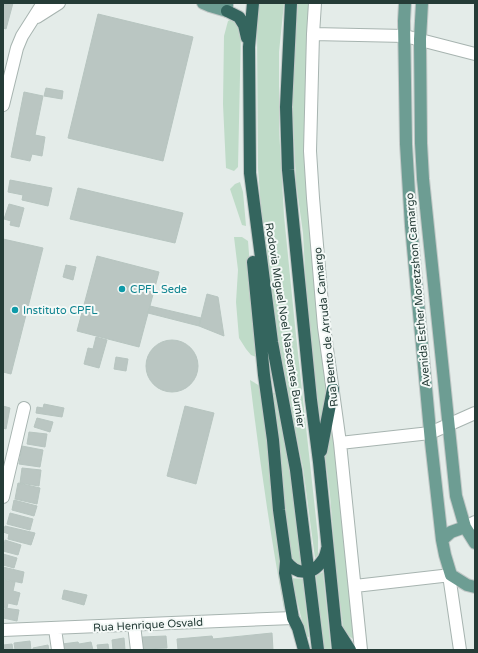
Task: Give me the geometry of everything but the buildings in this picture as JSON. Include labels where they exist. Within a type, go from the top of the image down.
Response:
[{"type":"highway","name":"Rodovia Miguel Noel Nascentes Burnier","points":[[253,3],[249,47],[250,173],[256,230],[272,342],[296,470],[318,650]]},
{"type":"highway","name":"Rodovia Miguel Noel Nascentes Burnier","points":[[291,3],[286,107],[288,170],[338,650]]},
{"type":"highway","points":[[227,7],[239,17],[244,25],[249,47]]},
{"type":"highway","points":[[256,230],[250,236],[264,375],[273,440],[279,510],[286,561],[285,574],[293,618],[298,628],[304,650]]},
{"type":"highway","points":[[319,462],[333,389]]},
{"type":"highway","points":[[286,561],[291,568],[300,572],[308,572],[314,569],[323,560],[327,548]]},
{"type":"highway","points":[[335,627],[350,650]]},
{"type":"main road","points":[[203,3],[210,6],[227,7]]},
{"type":"main road","name":"Avenida Esther Moretzshon Camargo","points":[[405,3],[408,181],[420,330],[442,540],[451,574]]},
{"type":"main road","name":"Avenida Esther Moretzshon Camargo","points":[[422,3],[420,39],[421,143],[423,180],[456,496],[470,524],[473,541]]},
{"type":"main road","points":[[442,540],[457,528],[470,524]]},
{"type":"main road","points":[[451,574],[471,586]]},
{"type":"street","points":[[3,105],[17,48],[24,31],[32,22],[43,3]]},
{"type":"street","points":[[32,22],[59,3]]},
{"type":"street","name":"Rua Bento de Arruda Camargo","points":[[315,3],[312,34],[311,167],[324,327],[340,443],[361,650]]},
{"type":"street","points":[[312,34],[405,36],[475,54]]},
{"type":"street","points":[[3,497],[24,408]]},
{"type":"street","points":[[340,443],[430,433],[475,413]]},
{"type":"street","points":[[355,586],[451,574],[450,582],[460,650]]},
{"type":"street","points":[[453,602],[456,594],[471,586]]},
{"type":"street","name":"Rua Henrique Osvald","points":[[3,630],[293,618]]},
{"type":"street","points":[[134,625],[137,650]]},
{"type":"street","points":[[55,629],[58,650]]},
{"type":"green space","points":[[259,3],[284,3],[279,52],[279,129],[284,216],[318,537],[318,555],[315,558],[303,468],[275,328],[264,251],[258,168],[257,23]]},
{"type":"green space","points":[[298,3],[310,3],[305,94],[328,387],[321,425],[308,326],[303,233],[296,183],[292,97]]},
{"type":"green space","points":[[232,19],[237,21],[241,30],[238,167],[234,171],[226,168],[223,104],[224,36],[228,21]]},
{"type":"green space","points":[[240,182],[243,192],[246,226],[242,225],[230,189],[235,184]]},
{"type":"green space","points":[[234,237],[242,237],[248,241],[255,330],[259,358],[251,355],[239,338],[236,302],[238,270]]},
{"type":"green space","points":[[250,380],[260,386],[288,604],[284,609],[265,495]]},
{"type":"green space","points":[[271,393],[276,393],[290,463],[302,564],[299,566],[293,563],[289,556]]},
{"type":"green space","points":[[331,416],[335,440],[356,638],[353,639],[348,635],[343,627],[336,569],[325,456],[326,436]]},
{"type":"green space","points":[[323,572],[331,650],[323,650],[316,576]]},
{"type":"green space","points":[[291,578],[303,579],[309,637],[306,636]]},
{"type":"place","name":"CPFL Sede","points":[[122,289]]},
{"type":"place","name":"Instituto CPFL","points":[[15,310]]}]
